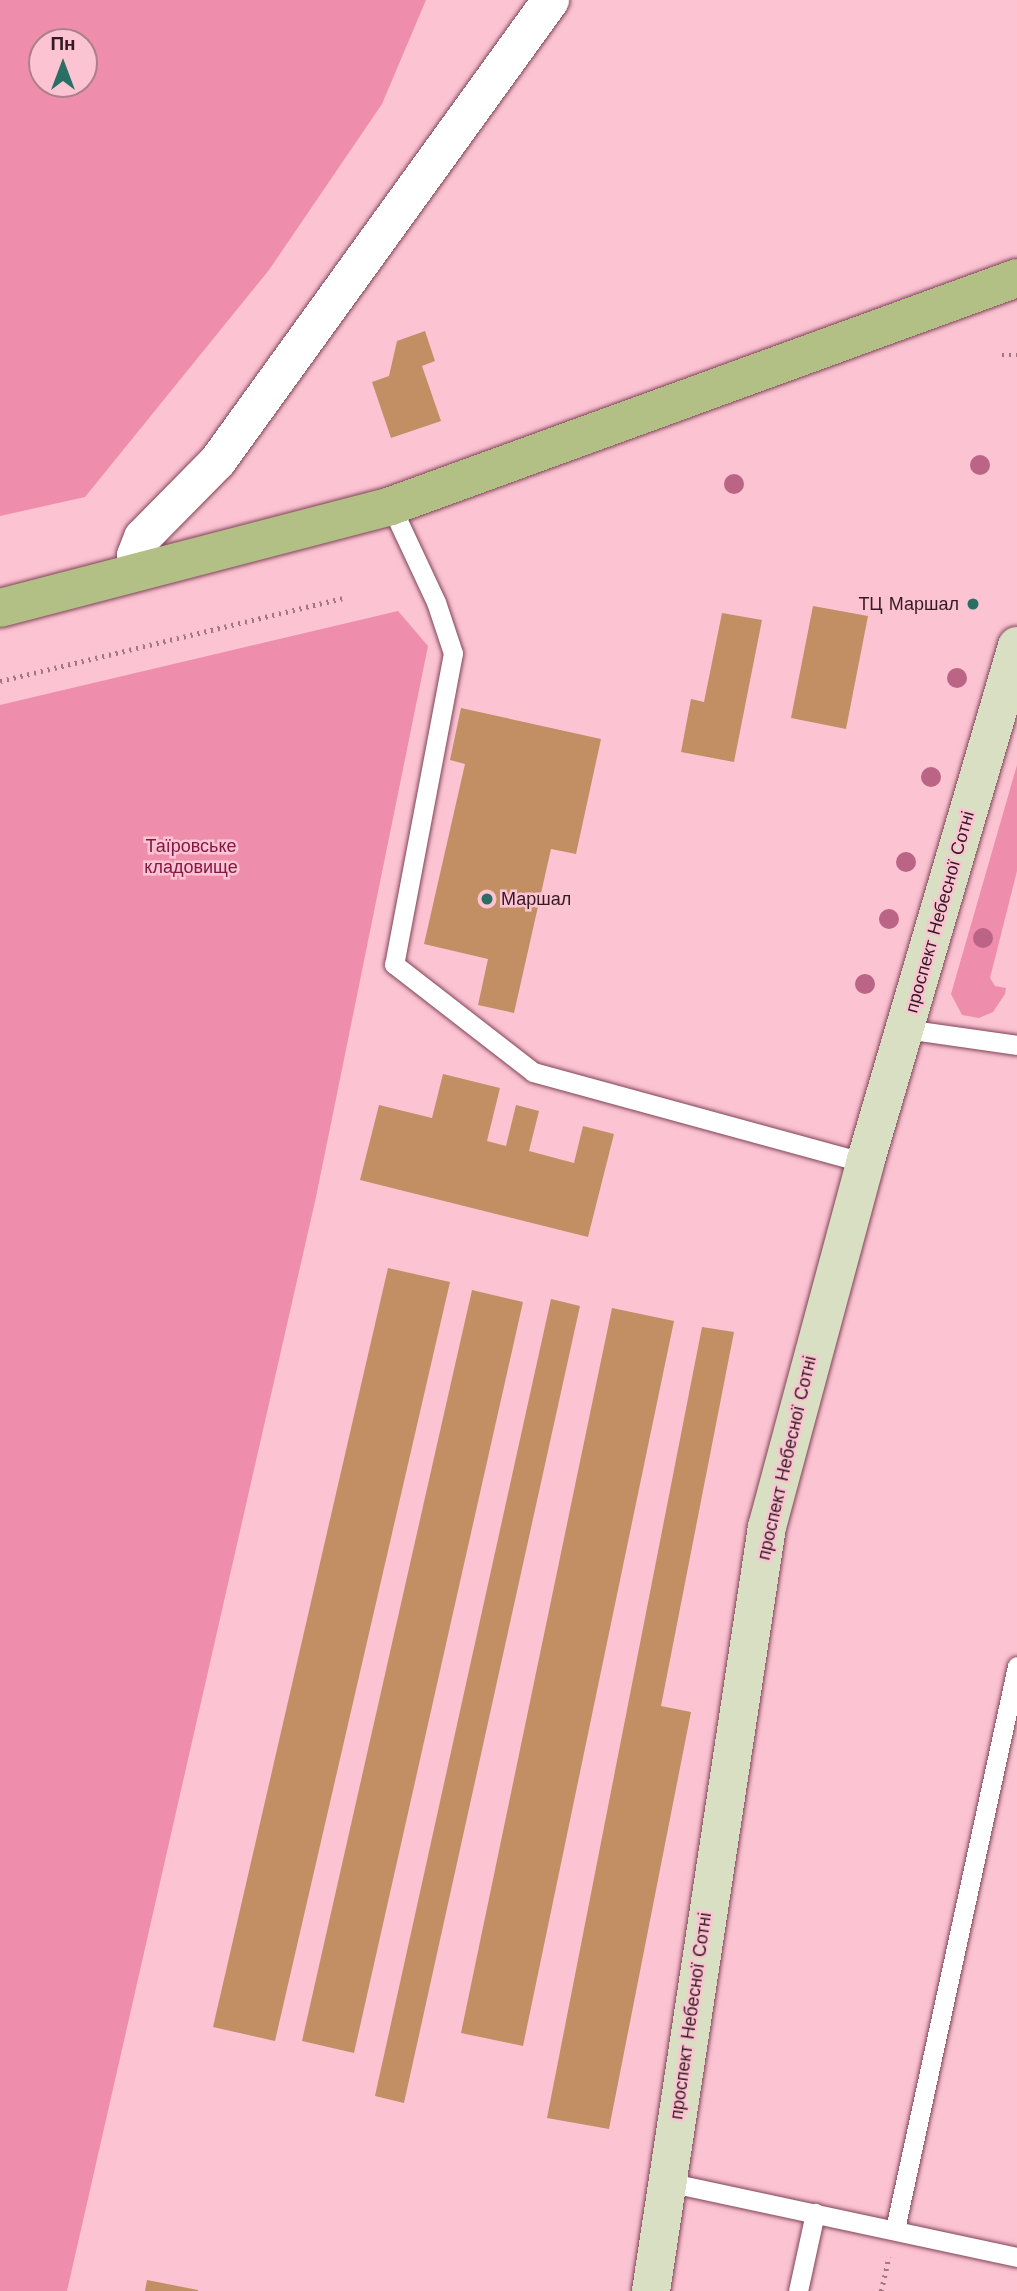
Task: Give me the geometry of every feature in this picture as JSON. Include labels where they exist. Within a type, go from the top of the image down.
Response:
[{"type":"main road","points":[[0,608],[391,506],[1017,278]]},
{"type":"main road","name":"проспект Небесної Сотні","points":[[651,2291],[767,1527],[865,1163],[905,1029],[1009,717],[1017,646]]},
{"type":"street","points":[[138,571],[135,555],[142,537],[217,461],[551,0]]},
{"type":"lane","points":[[391,506],[436,602],[453,653],[394,964],[533,1072],[865,1163]]},
{"type":"lane","points":[[905,1029],[1015,1040]]},
{"type":"lane","points":[[895,2229],[1017,1666]]},
{"type":"lane","points":[[667,2182],[1017,2257]]},
{"type":"lane","points":[[798,2291],[815,2213]]},
{"type":"path","points":[[1002,355],[1017,355]]},
{"type":"path","points":[[0,681],[342,598]]},
{"type":"green space","points":[[0,0],[426,0],[382,104],[269,270],[85,497],[0,516]]},
{"type":"green space","name":"Таїровське кладовище","points":[[398,611],[428,646],[316,1197],[67,2291],[0,2291],[0,705]]},
{"type":"green space","points":[[1017,765],[1017,871],[990,978],[995,986],[1006,988],[1005,994],[993,1012],[979,1018],[962,1015],[951,994]]},
{"type":"building","points":[[425,331],[435,361],[422,366],[441,421],[391,438],[372,382],[389,376],[397,341]]},
{"type":"building","points":[[813,606],[868,616],[846,729],[791,718]]},
{"type":"building","points":[[722,613],[762,620],[734,762],[681,752],[691,699],[704,702]]},
{"type":"building","name":"Маршал","points":[[461,708],[601,739],[576,854],[551,849],[514,1013],[478,1005],[488,959],[424,944],[465,764],[450,760]]},
{"type":"building","points":[[443,1074],[500,1088],[487,1141],[506,1146],[516,1105],[539,1111],[529,1151],[574,1163],[583,1126],[614,1134],[588,1237],[360,1180],[379,1105],[432,1118]]},
{"type":"building","points":[[388,1268],[450,1282],[275,2041],[213,2027]]},
{"type":"building","points":[[472,1290],[523,1302],[354,2053],[302,2041]]},
{"type":"building","points":[[551,1299],[580,1306],[404,2103],[375,2096]]},
{"type":"building","points":[[612,1308],[674,1321],[523,2046],[461,2033]]},
{"type":"building","points":[[702,1327],[734,1332],[661,1706],[691,1712],[609,2129],[547,2118]]},
{"type":"building","points":[[147,2280],[198,2290],[198,2291],[145,2291]]},
{"type":"place","name":"ТЦ Маршал","points":[[973,604]]},
{"type":"place","name":"Маршал","points":[[487,899]]}]
